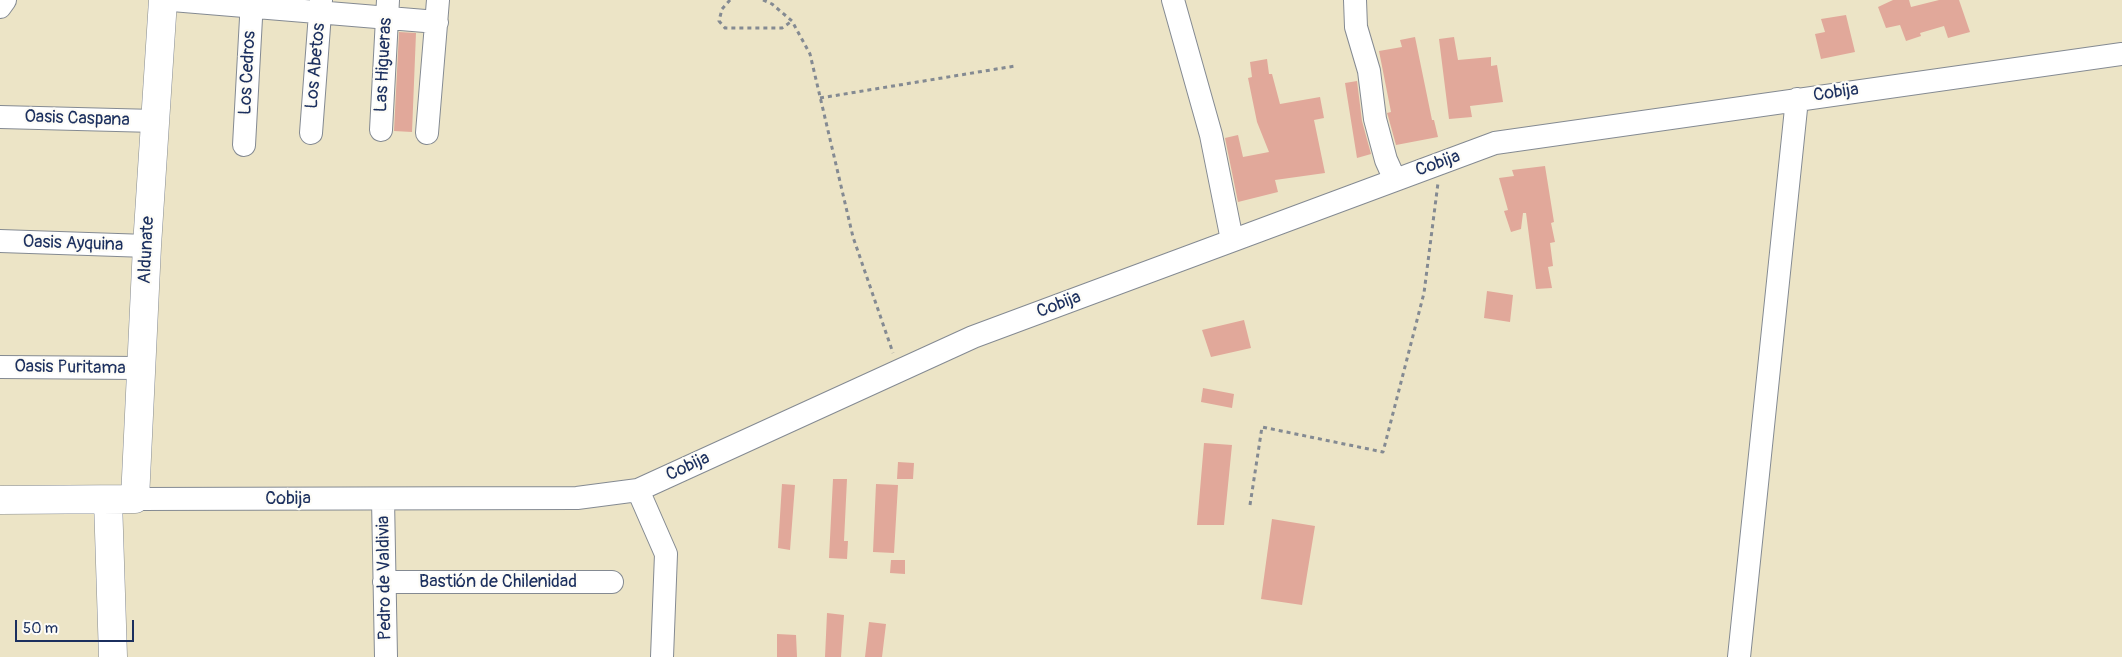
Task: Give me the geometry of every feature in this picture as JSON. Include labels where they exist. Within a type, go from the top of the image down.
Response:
[{"type":"main road","name":"Aldunate","points":[[135,499],[140,368],[163,0]]},
{"type":"main road","name":"Cobija","points":[[0,500],[135,499]]},
{"type":"main road","points":[[108,500],[113,657]]},
{"type":"street","points":[[0,7],[5,0]]},
{"type":"street","points":[[172,0],[387,9],[437,22]]},
{"type":"street","points":[[427,133],[438,0]]},
{"type":"street","points":[[1173,0],[1211,135],[1232,240]]},
{"type":"street","points":[[1355,0],[1356,27],[1369,71],[1375,119],[1386,160],[1395,180]]},
{"type":"street","name":"Los Cedros","points":[[244,145],[252,4]]},
{"type":"street","name":"Los Abetos","points":[[311,133],[321,6]]},
{"type":"street","name":"Las Higueras","points":[[381,130],[387,9]]},
{"type":"street","name":"Cobija","points":[[135,499],[383,500],[577,498],[638,490],[973,338],[1495,143],[1797,98],[2122,54]]},
{"type":"street","points":[[1739,657],[1797,98]]},
{"type":"street","name":"Oasis Caspana","points":[[0,117],[155,121]]},
{"type":"street","name":"Oasis Ayquina","points":[[0,241],[147,246]]},
{"type":"street","name":"Oasis Puritama","points":[[0,367],[140,368]]},
{"type":"street","points":[[638,490],[666,554],[662,657]]},
{"type":"street","name":"Pedro de Valdivia","points":[[383,500],[386,657]]},
{"type":"street","name":"Bastión de Chilenidad","points":[[384,582],[612,582]]},
{"type":"path","points":[[730,0],[722,8],[719,21],[725,28],[782,28],[792,21]]},
{"type":"path","points":[[763,0],[772,4],[792,21],[810,54],[853,237],[899,370]]},
{"type":"path","points":[[820,98],[1015,66]]},
{"type":"path","points":[[1250,505],[1262,427],[1383,452],[1424,294],[1441,162]]},
{"type":"building","points":[[1893,0],[1909,0],[1911,7],[1939,0],[1959,0],[1970,32],[1948,38],[1944,26],[1920,33],[1921,36],[1906,41],[1900,25],[1886,28],[1878,7]]},
{"type":"building","points":[[1846,15],[1855,52],[1821,59],[1815,34],[1825,32],[1821,19]]},
{"type":"building","points":[[399,32],[416,33],[412,132],[394,131]]},
{"type":"building","points":[[1415,37],[1432,120],[1434,120],[1438,137],[1396,145],[1387,113],[1391,112],[1379,51],[1402,47],[1400,40]]},
{"type":"building","points":[[1454,37],[1458,60],[1491,57],[1491,66],[1497,65],[1503,102],[1470,106],[1472,117],[1449,119],[1439,39]]},
{"type":"building","points":[[1267,59],[1269,74],[1272,74],[1280,104],[1320,97],[1324,118],[1314,120],[1325,173],[1275,180],[1278,192],[1238,202],[1225,138],[1238,135],[1243,157],[1269,152],[1257,122],[1248,78],[1252,77],[1250,62]]},
{"type":"building","points":[[1357,81],[1362,121],[1371,154],[1357,158],[1345,83]]},
{"type":"building","points":[[1545,166],[1554,222],[1551,223],[1555,242],[1550,243],[1553,266],[1548,267],[1552,288],[1536,289],[1526,213],[1523,213],[1521,229],[1511,232],[1504,211],[1508,210],[1499,178],[1514,176],[1512,170]]},
{"type":"building","points":[[1487,291],[1513,295],[1510,322],[1484,318]]},
{"type":"building","points":[[1244,320],[1251,348],[1211,357],[1202,330]]},
{"type":"building","points":[[1203,388],[1234,394],[1232,408],[1201,402]]},
{"type":"building","points":[[1204,443],[1232,445],[1224,525],[1197,525]]},
{"type":"building","points":[[898,462],[914,463],[913,479],[897,479]]},
{"type":"building","points":[[833,479],[847,479],[844,541],[848,541],[847,559],[829,558]]},
{"type":"building","points":[[782,484],[795,485],[790,550],[778,548]]},
{"type":"building","points":[[876,484],[898,485],[894,553],[873,552]]},
{"type":"building","points":[[1272,519],[1315,526],[1302,605],[1261,599]]},
{"type":"building","points":[[891,560],[905,560],[905,574],[890,573]]},
{"type":"building","points":[[827,613],[844,615],[841,657],[825,657]]},
{"type":"building","points":[[869,622],[886,624],[882,657],[865,657]]},
{"type":"building","points":[[777,634],[796,635],[797,657],[777,657]]}]
